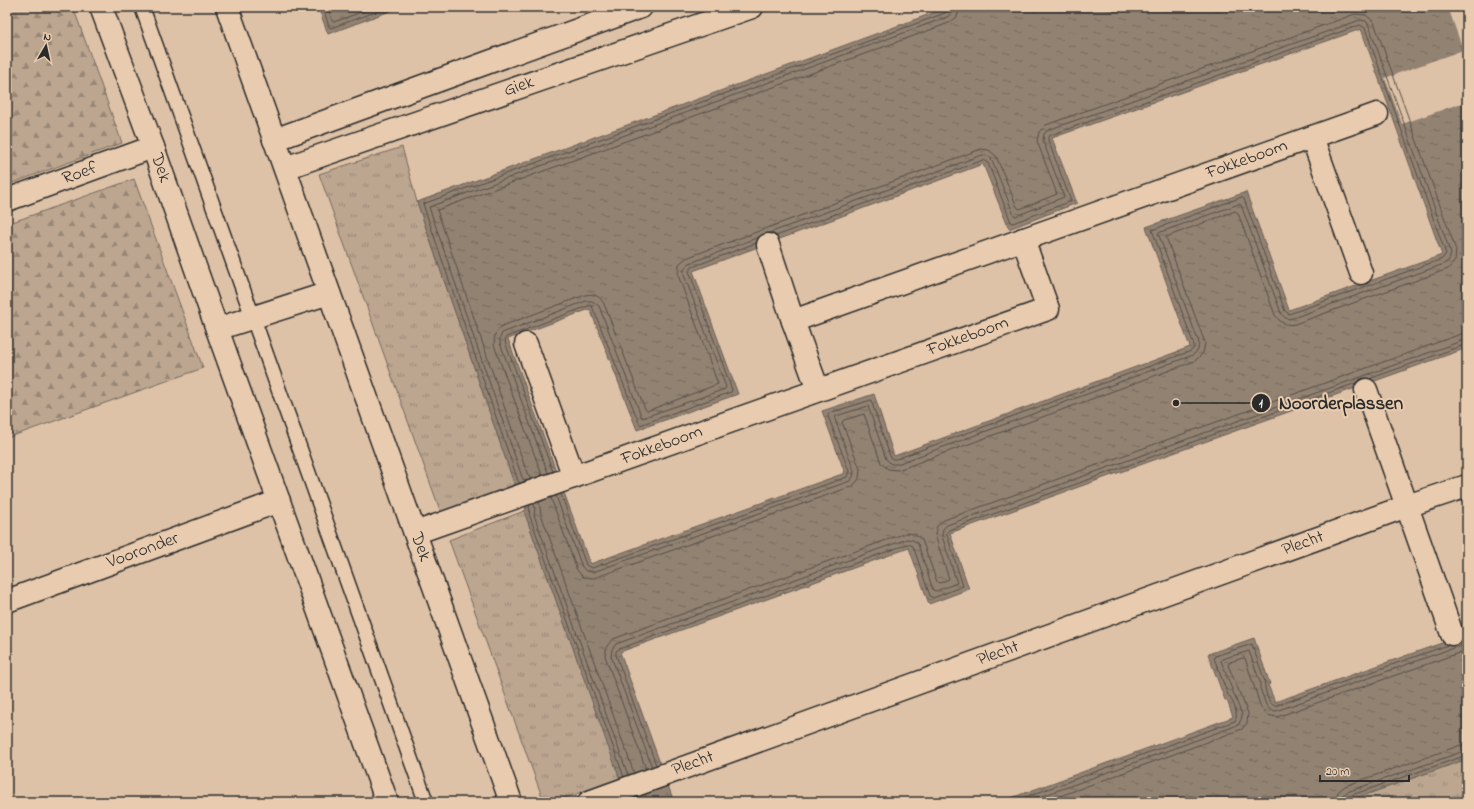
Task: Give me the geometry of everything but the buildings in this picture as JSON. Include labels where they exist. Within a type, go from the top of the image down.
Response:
[{"type":"street","name":"Dek","points":[[102,7],[153,147],[216,329],[387,802]]},
{"type":"street","name":"Dek","points":[[227,7],[511,802]]},
{"type":"street","name":"Giek","points":[[274,140],[641,7]]},
{"type":"street","name":"Giek","points":[[285,168],[752,7]]},
{"type":"street","name":"Fokkeboom","points":[[793,321],[1377,114]]},
{"type":"street","name":"Fokkeboom","points":[[1312,137],[1361,273]]},
{"type":"street","name":"Roef","points":[[7,200],[153,147]]},
{"type":"street","name":"Fokkeboom","points":[[415,533],[1048,308],[1023,239]]},
{"type":"street","points":[[768,245],[818,390]]},
{"type":"street","points":[[216,329],[329,293]]},
{"type":"street","points":[[526,344],[568,479]]},
{"type":"street","points":[[1366,390],[1452,634]]},
{"type":"street","name":"Plecht","points":[[589,802],[1407,506],[1467,486]]},
{"type":"street","name":"Vooronder","points":[[7,601],[279,501]]},
{"type":"lane","points":[[142,7],[426,802]]},
{"type":"green space","points":[[7,7],[73,7],[122,143],[7,185]]},
{"type":"green space","points":[[402,147],[417,202],[515,486],[441,513],[319,174]]},
{"type":"green space","points":[[134,179],[203,368],[7,438],[7,224]]},
{"type":"green space","points":[[524,511],[620,778],[554,802],[544,802],[449,540]]},
{"type":"green space","points":[[1467,759],[1467,802],[1345,802]]},
{"type":"water","points":[[318,7],[401,7],[328,34]]},
{"type":"water","points":[[949,7],[1467,7],[1467,348],[950,533],[969,589],[929,604],[909,548],[620,652],[674,802],[628,802],[524,511],[526,510],[518,486],[515,486],[417,202]],"holes":[[[1361,29],[1442,255],[1289,310],[1246,192],[1146,227],[1190,347],[894,456],[874,394],[822,411],[845,473],[590,564],[508,339],[590,309],[637,430],[738,394],[693,271],[983,164],[1009,229],[1077,203],[1052,138]]]},
{"type":"water","points":[[1467,634],[1467,759],[1345,802],[1000,802],[1233,717],[1208,654],[1254,638],[1270,684],[1268,685],[1275,702]]},
{"type":"pier","points":[[1448,7],[1467,7],[1467,101],[1402,124],[1385,78],[1463,50]]},
{"type":"place","name":"Noorderplassen","points":[[1176,403]]}]
